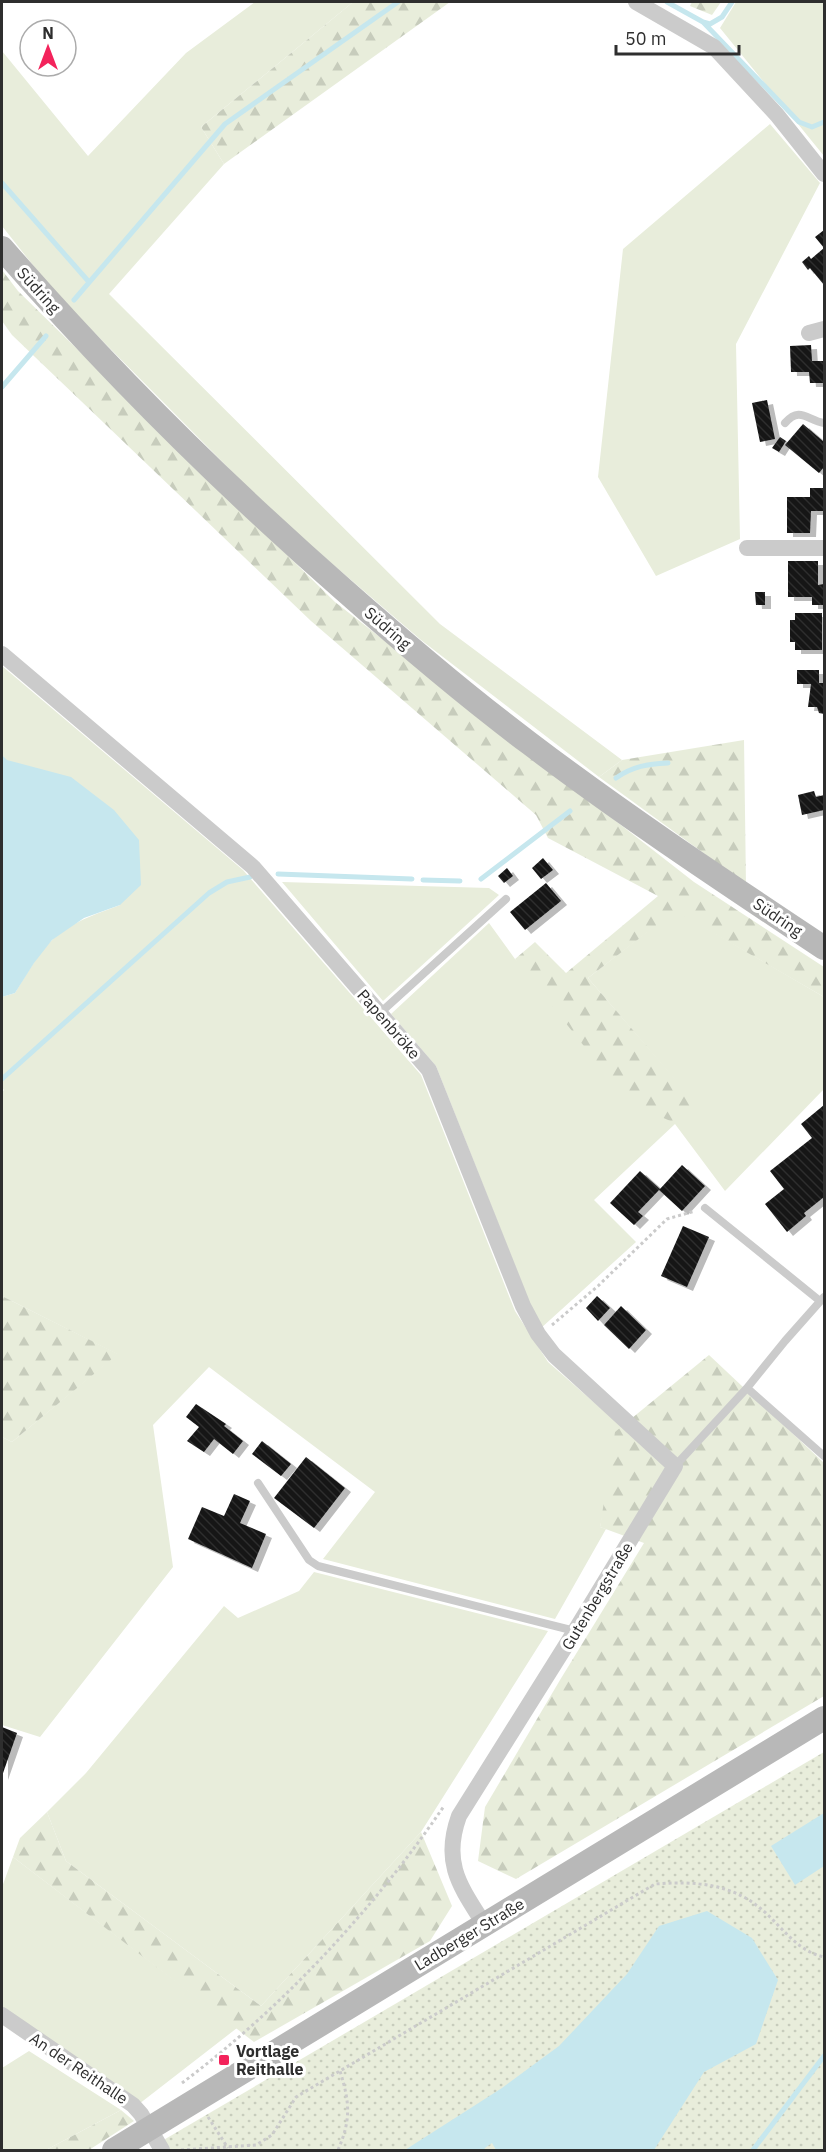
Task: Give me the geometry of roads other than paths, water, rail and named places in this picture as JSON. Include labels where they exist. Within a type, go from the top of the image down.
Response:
[{"type":"main road","name":"Südring","points":[[2,248],[71,327],[242,498],[396,636],[526,741],[640,825],[825,948]]},
{"type":"main road","name":"Ladberger Straße","points":[[114,2151],[825,1718]]},
{"type":"street","points":[[636,2],[714,47],[777,115],[825,174]]},
{"type":"street","points":[[747,548],[825,548]]},
{"type":"street","name":"Papenbröke","points":[[2,654],[253,867],[429,1070],[523,1306],[538,1334],[554,1355],[675,1466]]},
{"type":"street","name":"Gutenbergstraße","points":[[484,1924],[460,1887],[451,1857],[453,1832],[459,1816],[575,1632],[675,1466]]},
{"type":"street","name":"An der Reithalle","points":[[2,2015],[133,2105],[162,2151]]},
{"type":"lane","points":[[785,423],[792,415],[799,414],[825,423]]},
{"type":"lane","points":[[380,1012],[506,899]]},
{"type":"lane","points":[[705,1208],[822,1299]]},
{"type":"lane","name":"Gutenbergstraße","points":[[675,1466],[747,1388],[822,1299]]},
{"type":"lane","points":[[747,1388],[825,1456]]},
{"type":"lane","points":[[258,1483],[309,1560],[318,1566],[575,1632]]},
{"type":"water","points":[[2,755],[7,760],[71,777],[114,810],[139,840],[141,885],[120,905],[84,918],[52,940],[15,993],[2,997]]},
{"type":"water","points":[[824,1813],[824,1866],[795,1885],[771,1846]]},
{"type":"water","points":[[707,1911],[752,1938],[778,1980],[756,2044],[704,2072],[654,2150],[496,2150],[492,2143],[484,2150],[405,2150],[502,2088],[559,2046],[627,1974],[659,1926]]},
{"type":"waterway","points":[[74,300],[225,124],[398,2]]},
{"type":"waterway","points":[[667,2],[710,24],[722,17],[732,2]]},
{"type":"waterway","points":[[703,22],[799,122],[812,127],[824,122]]},
{"type":"waterway","points":[[2,183],[89,282]]},
{"type":"waterway","points":[[2,387],[46,336]]},
{"type":"waterway","points":[[616,778],[641,766],[668,763]]},
{"type":"waterway","points":[[481,879],[570,811]]},
{"type":"waterway","points":[[278,874],[412,879]]},
{"type":"waterway","points":[[2,1079],[209,893],[227,882],[250,877]]},
{"type":"waterway","points":[[423,880],[460,881]]},
{"type":"waterway","points":[[753,2150],[824,2056]]},
{"type":"place","name":"Vortlage Reithalle","points":[[224,2060]]}]
